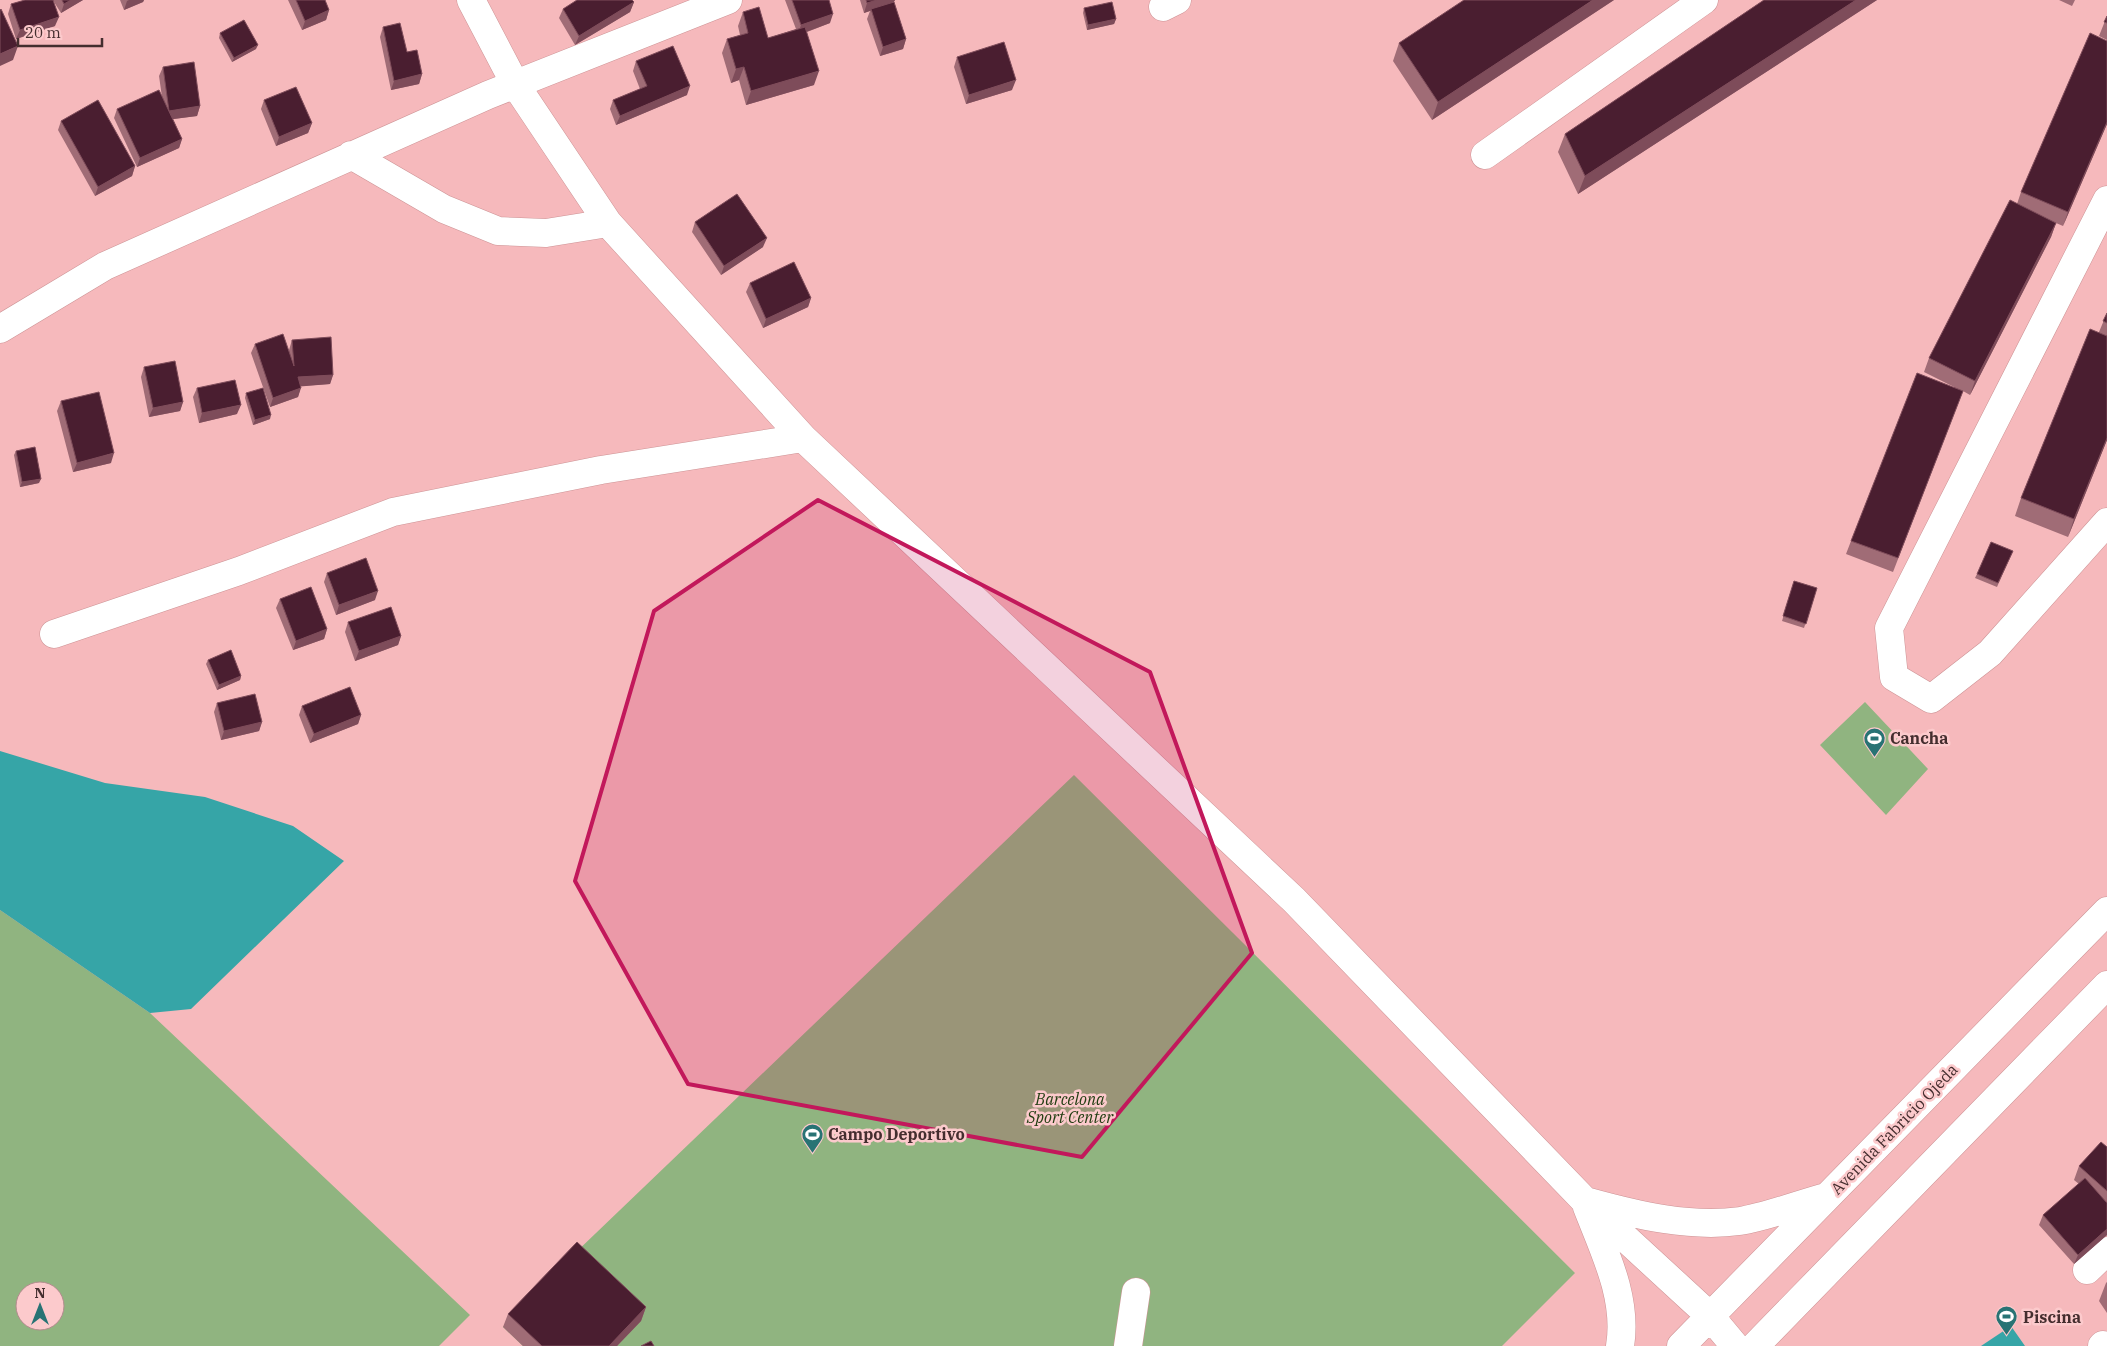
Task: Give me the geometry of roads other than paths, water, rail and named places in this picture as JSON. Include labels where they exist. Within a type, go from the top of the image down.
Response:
[{"type":"street","points":[[471,0],[514,84],[608,223],[803,438],[1294,900],[1585,1201],[1710,1316],[1736,1346]]},
{"type":"street","points":[[0,329],[105,266],[514,84],[728,0]]},
{"type":"street","points":[[1485,155],[1704,0]]},
{"type":"street","points":[[351,155],[444,209],[498,231],[546,233],[608,223]]},
{"type":"street","points":[[2107,200],[1889,628],[1894,677],[1931,699],[1990,653],[2107,522]]},
{"type":"street","points":[[54,634],[239,571],[393,512],[601,470],[803,438]]},
{"type":"street","name":"Avenida Fabricio Ojeda","points":[[1680,1346],[2107,911]]},
{"type":"street","points":[[1755,1346],[2107,985]]},
{"type":"street","points":[[1585,1201],[1633,1214],[1692,1222],[1740,1221],[1827,1197]]},
{"type":"street","points":[[1585,1201],[1617,1286],[1623,1331],[1620,1346]]},
{"type":"street","points":[[2087,1270],[2107,1251]]},
{"type":"street","points":[[1128,1346],[1136,1292]]},
{"type":"water","points":[[0,751],[105,783],[205,797],[293,826],[344,861],[191,1009],[150,1013],[0,910]]},
{"type":"water","name":"Piscina","points":[[2011,1326],[2025,1346],[1981,1346]]},
{"type":"place","name":"Cancha","points":[[1874,757]]},
{"type":"place","name":"Campo Deportivo","points":[[812,1153]]},
{"type":"place","name":"Piscina","points":[[2007,1336]]},
{"type":"park label","name":"Barcelona Sport Center","points":[[1070,1108]]}]
